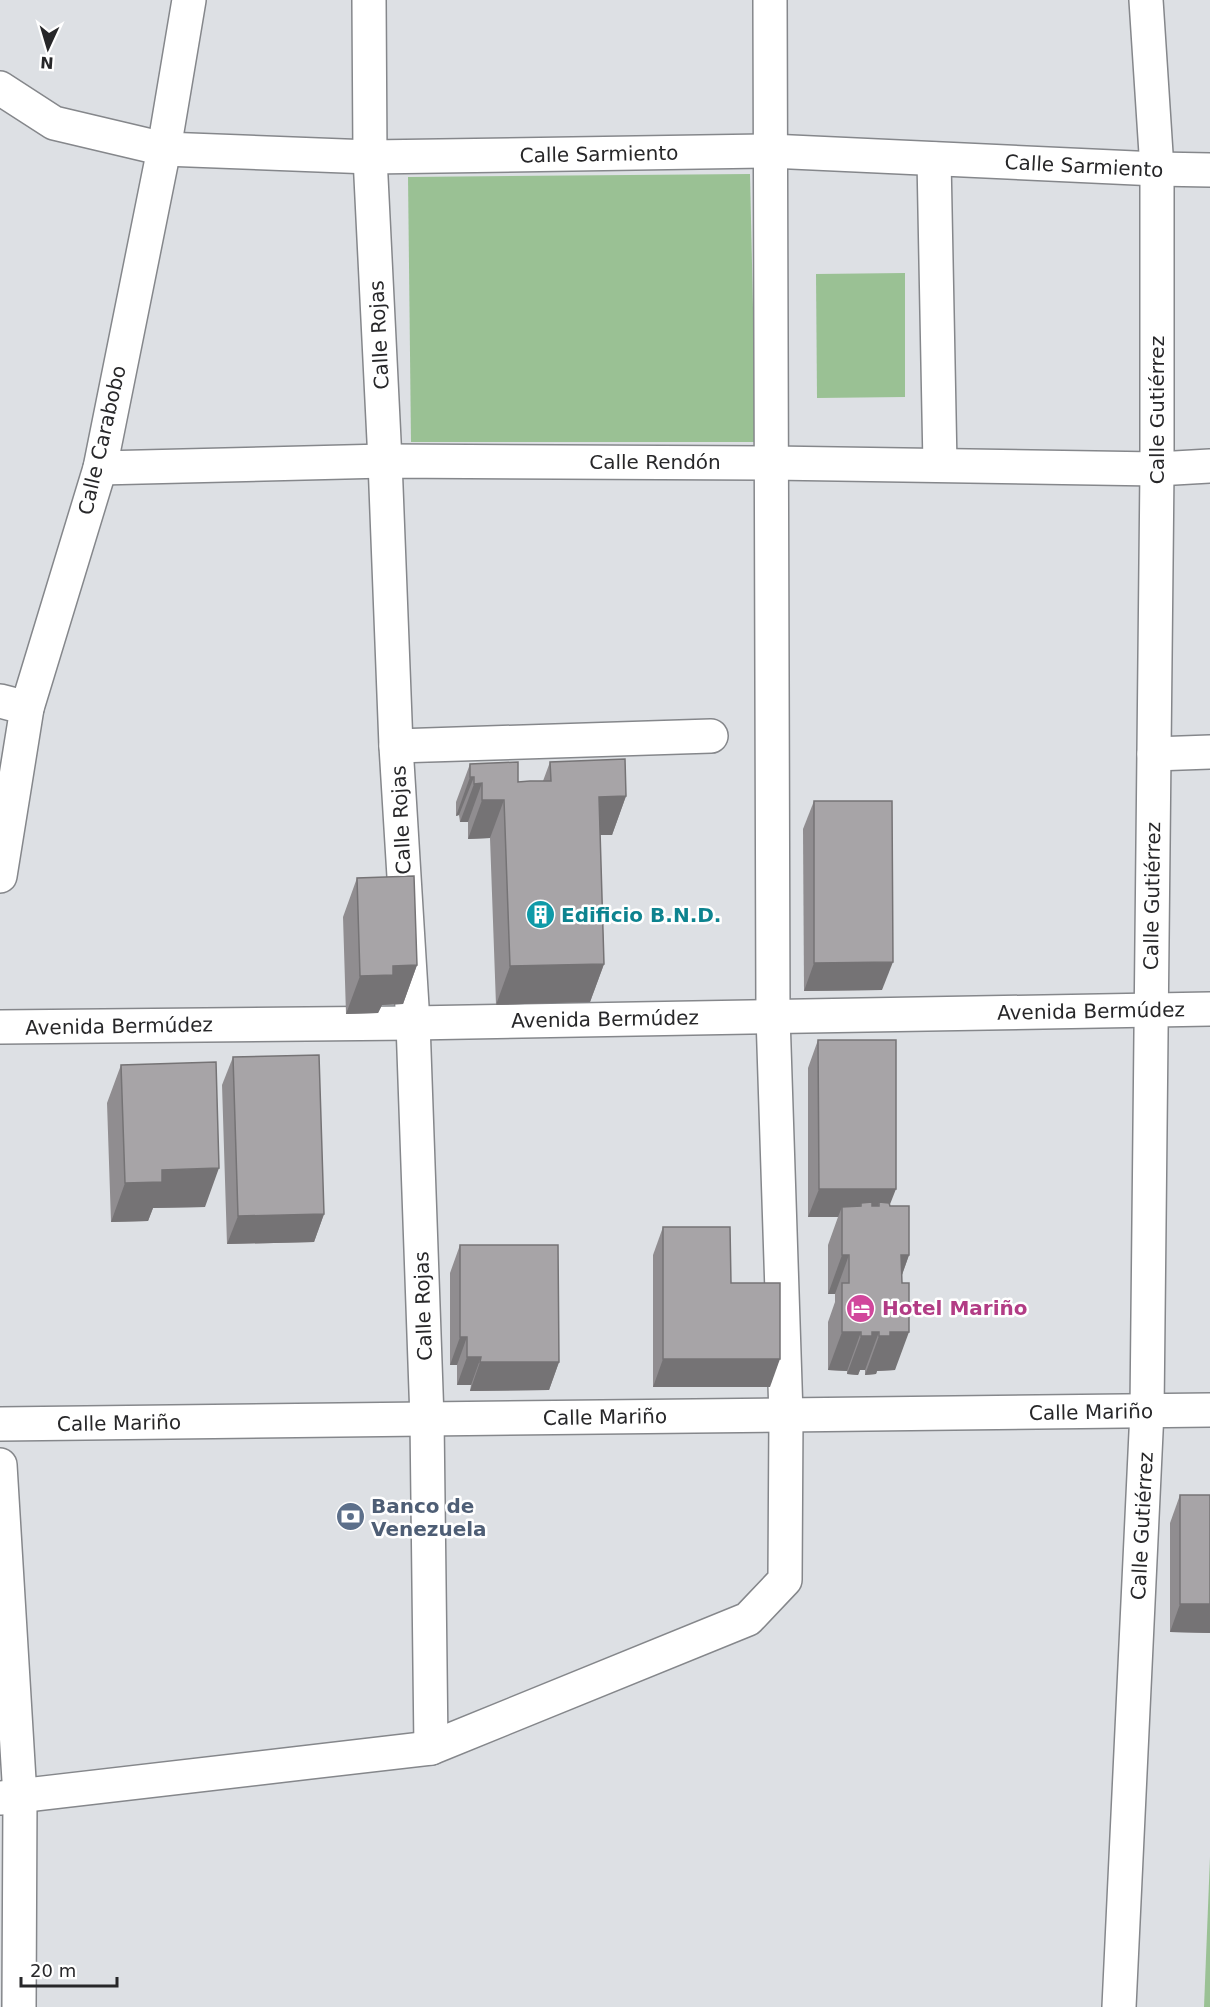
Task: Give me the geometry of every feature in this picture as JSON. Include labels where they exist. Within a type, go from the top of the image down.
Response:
[{"type":"street","name":"Calle Carabobo","points":[[0,876],[14,704],[100,468],[164,149],[189,0]]},
{"type":"street","name":"Calle Rojas","points":[[369,0],[370,157],[396,746],[413,1023],[427,1419],[431,1748]]},
{"type":"street","points":[[10,1797],[431,1748],[748,1619],[784,1580],[786,1415],[773,1016],[770,0]]},
{"type":"street","name":"Calle Gutiérrez","points":[[1119,2007],[1148,1411],[1150,1010],[1157,469],[1157,170],[1146,0]]},
{"type":"street","name":"Calle Sarmiento","points":[[0,88],[54,123],[164,149],[370,157],[770,152],[1157,170],[1210,170]]},
{"type":"street","points":[[934,159],[940,465]]},
{"type":"street","name":"Calle Rendón","points":[[100,468],[385,461],[772,463],[1157,469],[1210,466]]},
{"type":"street","points":[[396,746],[711,736]]},
{"type":"street","points":[[1154,754],[1210,752]]},
{"type":"street","name":"Avenida Bermúdez","points":[[0,1027],[413,1023],[1210,1009]]},
{"type":"street","name":"Calle Mariño","points":[[0,1424],[1210,1410]]},
{"type":"street","points":[[0,1465],[19,2007]]},
{"type":"green space","points":[[750,174],[756,442],[411,442],[408,177]]},
{"type":"green space","points":[[905,273],[905,397],[817,398],[816,274]]},
{"type":"green space","points":[[1210,1857],[1210,2007],[1204,2007]]},
{"type":"building","name":"Edificio B.N.D.","points":[[625,759],[626,796],[599,797],[604,964],[510,966],[504,800],[482,800],[482,783],[474,784],[474,777],[470,777],[470,764],[518,762],[518,782],[551,781],[550,762]]},
{"type":"building","points":[[814,801],[892,801],[893,962],[814,963]]},
{"type":"building","points":[[414,876],[417,965],[393,966],[393,975],[360,976],[357,878]]},
{"type":"building","points":[[818,1040],[896,1040],[896,1189],[819,1189]]},
{"type":"building","points":[[319,1055],[324,1214],[238,1216],[233,1057]]},
{"type":"building","points":[[216,1062],[219,1168],[162,1170],[162,1182],[125,1183],[121,1065]]},
{"type":"building","points":[[872,1202],[872,1206],[879,1206],[879,1202],[889,1203],[890,1206],[909,1206],[909,1255],[901,1255],[902,1283],[909,1283],[909,1332],[890,1332],[890,1336],[879,1336],[879,1332],[872,1332],[872,1336],[861,1336],[861,1332],[842,1332],[842,1283],[849,1283],[849,1255],[842,1255],[842,1207],[861,1206],[861,1203]]},
{"type":"building","points":[[663,1227],[730,1227],[731,1283],[780,1283],[780,1359],[663,1359]]},
{"type":"building","points":[[460,1245],[558,1245],[559,1362],[480,1362],[481,1357],[467,1357],[467,1337],[460,1337]]},
{"type":"building","points":[[1180,1495],[1210,1495],[1210,1604],[1180,1604]]},
{"type":"place","name":"Edificio B.N.D.","points":[[540,915]]},
{"type":"place","name":"Hotel Mariño","points":[[861,1308]]},
{"type":"place","name":"Banco de Venezuela","points":[[350,1517]]}]
